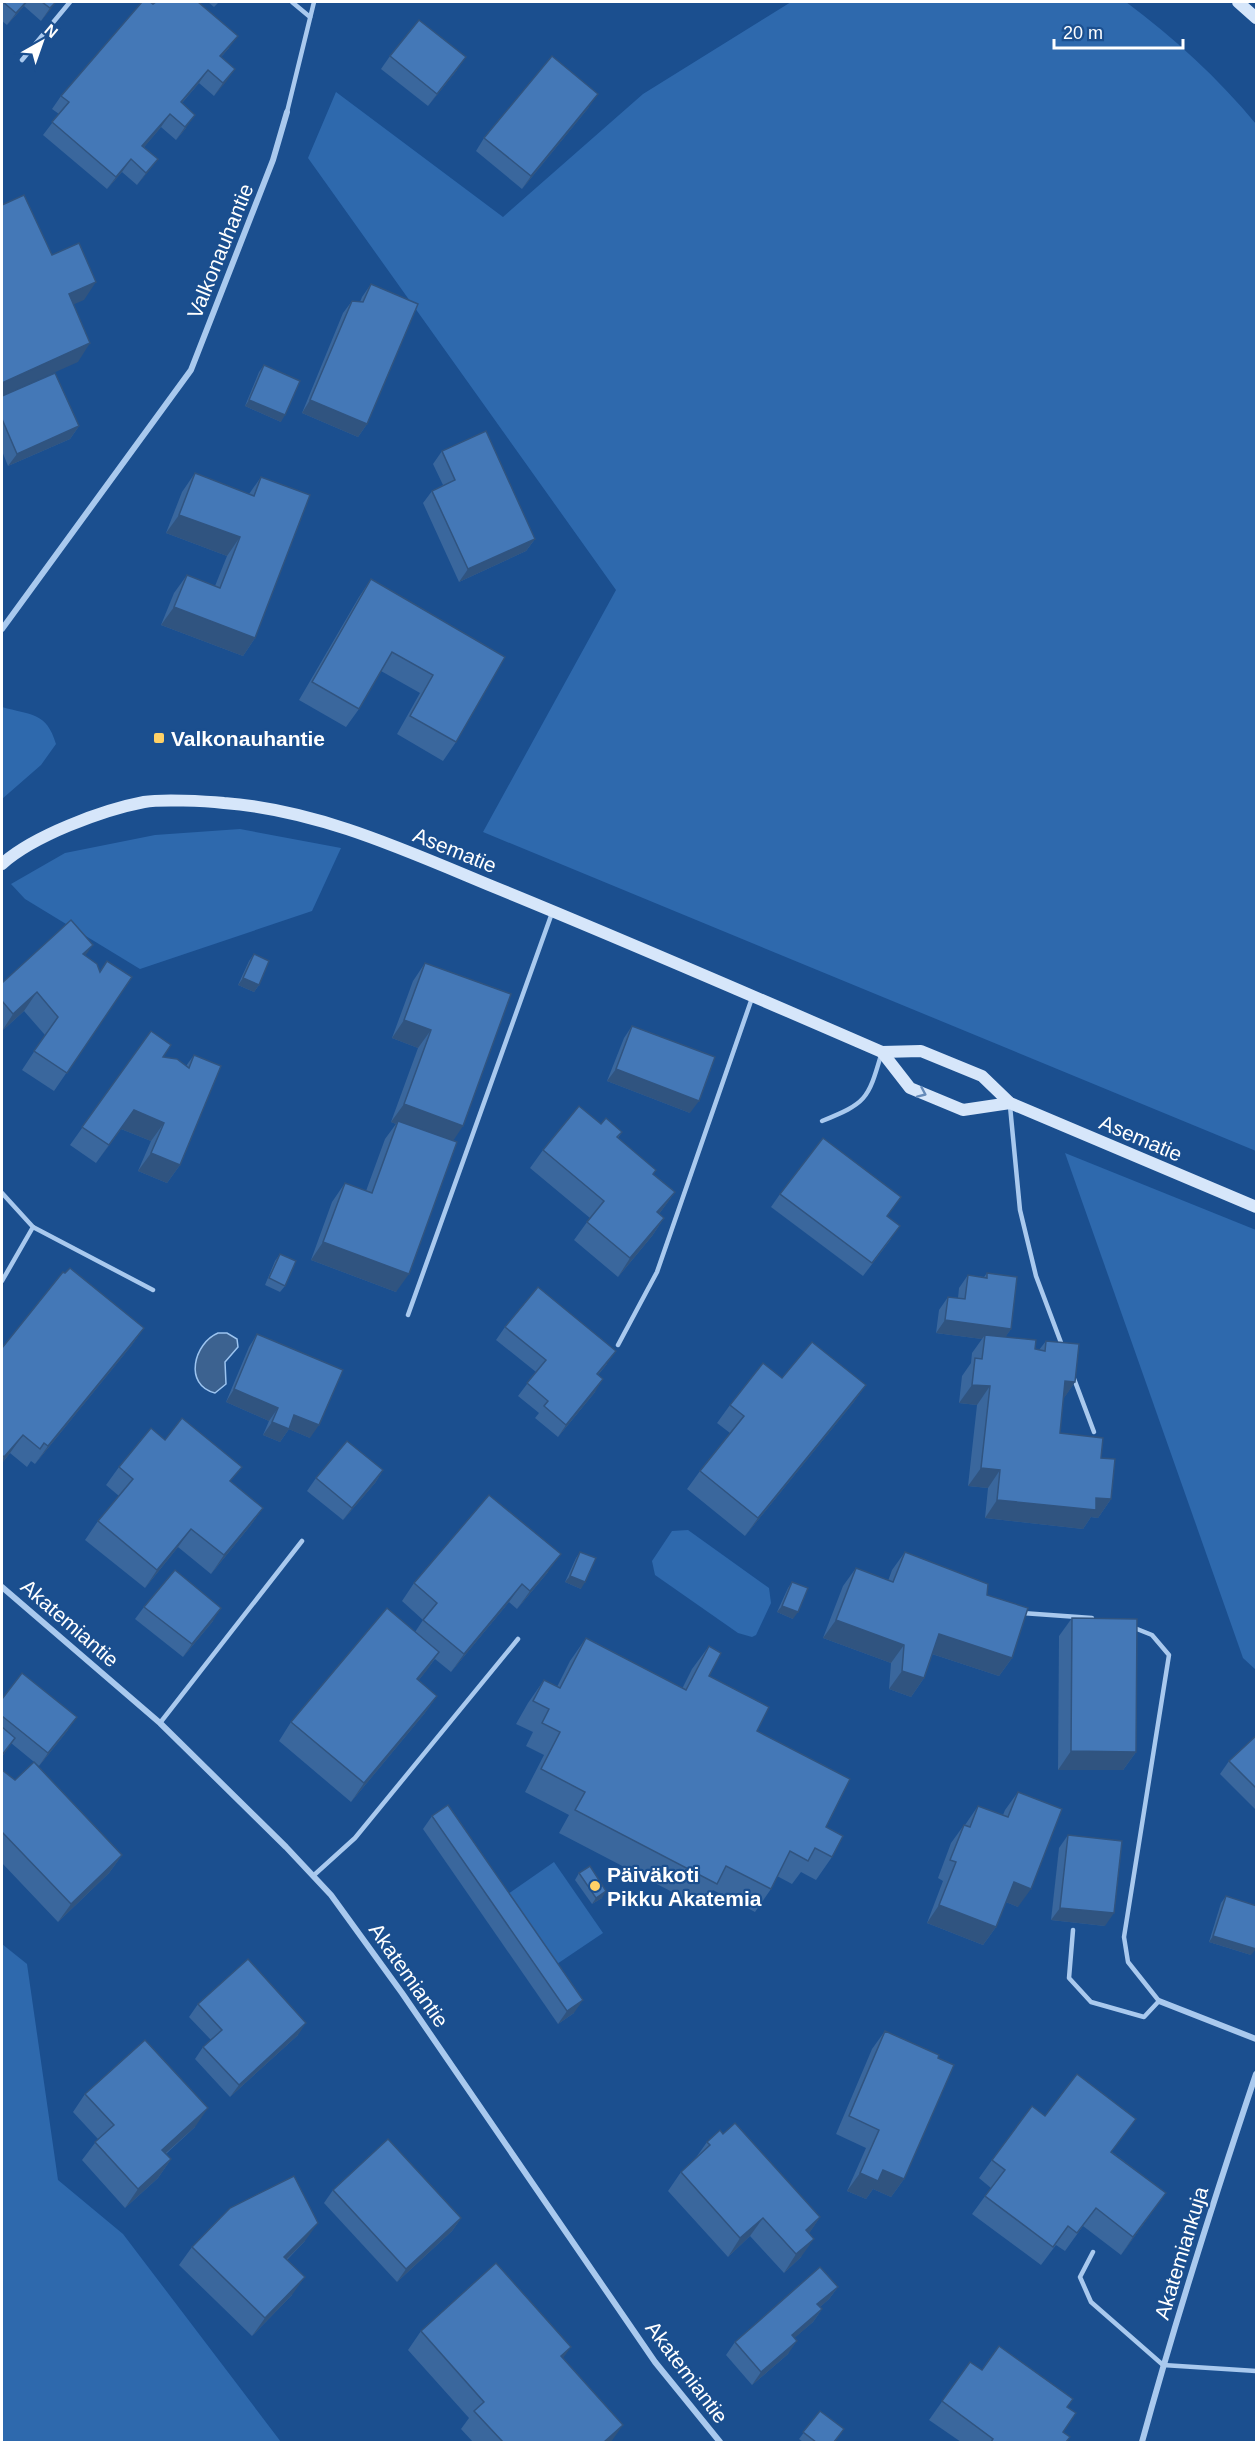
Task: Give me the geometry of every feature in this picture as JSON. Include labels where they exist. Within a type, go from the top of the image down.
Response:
[{"type":"street","points":[[1238,2],[1257,18]]},
{"type":"street","name":"Valkonauhantie","points":[[2,629],[190,370],[273,160],[287,112]]},
{"type":"street","name":"Asematie","points":[[2,864],[13,854],[74,823],[145,802],[225,802],[301,815],[388,844],[553,911],[882,1052],[921,1052],[951,1063],[982,1076],[1010,1103],[1257,1207]]},
{"type":"street","name":"Asematie","points":[[882,1052],[910,1088],[963,1110],[1010,1103]]},
{"type":"street","name":"Akatemiantie","points":[[2,1587],[160,1723],[313,1876],[356,1927],[656,2362],[720,2442]]},
{"type":"street","points":[[1159,2001],[1257,2039]]},
{"type":"street","name":"Akatemiankuja","points":[[1142,2442],[1214,2199],[1257,2074]]},
{"type":"lane","points":[[22,60],[70,2]]},
{"type":"lane","points":[[292,2],[310,17]]},
{"type":"lane","points":[[287,112],[314,2]]},
{"type":"lane","points":[[408,1315],[553,911]]},
{"type":"lane","points":[[618,1345],[657,1272],[753,996]]},
{"type":"lane","points":[[822,1121],[852,1109],[871,1090],[882,1052]]},
{"type":"lane","points":[[1010,1103],[1020,1210],[1036,1276],[1063,1350]]},
{"type":"lane","points":[[2,1193],[33,1227],[153,1290]]},
{"type":"lane","points":[[2,1281],[33,1227]]},
{"type":"lane","points":[[1071,1370],[1094,1432]]},
{"type":"lane","points":[[160,1723],[302,1541]]},
{"type":"lane","points":[[1012,1613],[1094,1618]]},
{"type":"lane","points":[[1073,1930],[1069,1978],[1090,2002],[1144,2017],[1159,2001],[1128,1962],[1124,1937],[1169,1655],[1152,1635],[1126,1624]]},
{"type":"lane","points":[[313,1876],[355,1838],[518,1639]]},
{"type":"lane","points":[[1093,2252],[1080,2277],[1091,2302],[1163,2365],[1257,2371]]},
{"type":"shaded area","points":[[791,2],[1126,2],[1195,59],[1256,124],[1256,1151],[483,832],[616,590],[308,158],[336,92],[503,217],[643,94]]},
{"type":"shaded area","points":[[2,707],[36,716],[42,720],[48,726],[56,744],[41,765],[2,799]]},
{"type":"shaded area","points":[[240,829],[341,848],[312,911],[140,969],[25,899],[11,884],[65,853],[155,835]]},
{"type":"shaded area","points":[[1065,1153],[1256,1230],[1256,1670],[1243,1658]]},
{"type":"shaded area","points":[[218,1333],[227,1333],[237,1339],[238,1347],[225,1362],[226,1384],[215,1393],[205,1389],[199,1382],[196,1364],[203,1345]]},
{"type":"shaded area","points":[[688,1530],[769,1588],[771,1603],[756,1635],[752,1637],[738,1633],[655,1575],[652,1561],[672,1531]]},
{"type":"shaded area","points":[[554,1862],[603,1933],[557,1964],[508,1894]]},
{"type":"shaded area","points":[[2,1944],[27,1964],[58,2180],[123,2234],[281,2442],[2,2442]]},
{"type":"building","points":[[3,2],[26,2],[16,13]]},
{"type":"building","points":[[42,2],[56,2],[50,8]]},
{"type":"building","points":[[142,2],[153,4],[156,2],[198,2],[238,36],[220,56],[235,69],[223,83],[208,70],[181,102],[195,115],[185,127],[170,114],[142,146],[158,159],[146,173],[131,159],[116,177],[52,122],[69,102],[61,96]]},
{"type":"building","points":[[419,20],[466,57],[437,94],[390,56]]},
{"type":"building","points":[[552,56],[598,94],[531,176],[484,138]]},
{"type":"building","points":[[24,195],[52,255],[79,243],[96,282],[69,294],[90,343],[2,383],[2,205]]},
{"type":"building","points":[[371,284],[418,304],[367,424],[310,400],[352,301],[363,302]]},
{"type":"building","points":[[264,365],[300,381],[285,415],[249,400]]},
{"type":"building","points":[[55,373],[79,426],[17,454],[2,419],[2,396]]},
{"type":"building","points":[[486,431],[535,539],[468,569],[432,491],[455,480],[442,451]]},
{"type":"building","points":[[195,473],[254,496],[261,477],[310,495],[255,638],[174,607],[187,575],[220,588],[240,537],[179,515]]},
{"type":"building","points":[[371,579],[505,657],[456,742],[410,716],[433,675],[392,652],[359,709],[312,682]]},
{"type":"building","points":[[71,920],[93,945],[83,954],[97,964],[100,972],[107,961],[132,977],[67,1073],[34,1051],[58,1017],[37,992],[13,1014],[2,1001],[2,983]]},
{"type":"building","points":[[254,954],[269,961],[259,985],[243,978]]},
{"type":"building","points":[[425,963],[511,994],[463,1126],[404,1104],[431,1030],[404,1020]]},
{"type":"building","points":[[632,1026],[715,1057],[699,1101],[616,1069]]},
{"type":"building","points":[[151,1031],[171,1045],[163,1057],[177,1059],[189,1068],[194,1055],[221,1066],[180,1165],[151,1153],[164,1123],[134,1110],[109,1145],[82,1127]]},
{"type":"building","points":[[579,1106],[601,1124],[606,1118],[622,1132],[617,1137],[656,1170],[653,1174],[675,1192],[657,1212],[664,1218],[630,1258],[587,1222],[604,1201],[543,1150]]},
{"type":"building","points":[[398,1121],[457,1142],[409,1274],[323,1242],[345,1183],[372,1193]]},
{"type":"building","points":[[823,1138],[901,1197],[887,1216],[900,1226],[872,1263],[780,1194]]},
{"type":"building","points":[[280,1254],[296,1261],[285,1286],[269,1278]]},
{"type":"building","points":[[70,1268],[144,1328],[48,1446],[44,1443],[40,1449],[23,1435],[4,1457],[2,1455],[2,1348],[63,1272],[65,1273]]},
{"type":"building","points":[[987,1273],[1017,1277],[1011,1329],[945,1320],[948,1297],[965,1299],[968,1275],[987,1278]]},
{"type":"building","points":[[538,1287],[616,1351],[597,1374],[603,1379],[566,1425],[544,1406],[548,1401],[527,1383],[546,1360],[505,1327]]},
{"type":"building","points":[[257,1334],[343,1370],[319,1425],[294,1415],[289,1429],[272,1422],[278,1408],[234,1389]]},
{"type":"building","points":[[985,1335],[1036,1340],[1035,1349],[1045,1351],[1046,1341],[1079,1344],[1075,1382],[1065,1381],[1060,1433],[1103,1438],[1101,1458],[1115,1459],[1111,1499],[1096,1498],[1096,1510],[997,1500],[1000,1470],[981,1468],[990,1386],[972,1385],[975,1358],[982,1359]]},
{"type":"building","points":[[812,1342],[866,1385],[758,1518],[700,1471],[744,1416],[730,1405],[763,1363],[782,1378]]},
{"type":"building","points":[[182,1418],[242,1467],[230,1481],[263,1508],[224,1555],[191,1529],[157,1570],[98,1521],[133,1479],[119,1467],[151,1428],[165,1440]]},
{"type":"building","points":[[347,1441],[383,1470],[352,1508],[316,1478]]},
{"type":"building","points":[[489,1495],[561,1554],[530,1591],[522,1584],[464,1654],[423,1620],[437,1603],[414,1583]]},
{"type":"building","points":[[580,1552],[596,1558],[585,1582],[570,1576]]},
{"type":"building","points":[[905,1552],[988,1584],[987,1595],[1028,1608],[1012,1658],[939,1634],[924,1678],[902,1671],[904,1645],[836,1620],[856,1568],[893,1582]]},
{"type":"building","points":[[175,1570],[221,1608],[192,1644],[144,1607]]},
{"type":"building","points":[[792,1582],[808,1588],[798,1612],[782,1606]]},
{"type":"building","points":[[387,1608],[439,1652],[417,1679],[437,1696],[364,1783],[291,1722]]},
{"type":"building","points":[[1072,1618],[1137,1619],[1136,1752],[1071,1751]]},
{"type":"building","points":[[586,1638],[686,1690],[709,1646],[721,1653],[709,1676],[769,1707],[757,1731],[850,1779],[826,1827],[843,1836],[832,1857],[815,1848],[808,1861],[790,1851],[771,1889],[726,1866],[717,1884],[575,1810],[585,1792],[541,1769],[560,1732],[542,1723],[549,1709],[533,1701],[544,1680],[560,1688]]},
{"type":"building","points":[[22,1673],[77,1717],[48,1753],[2,1716],[2,1699]]},
{"type":"building","points":[[2,1727],[15,1738],[2,1755]]},
{"type":"building","points":[[1257,1735],[1257,1789],[1229,1761]]},
{"type":"building","points":[[34,1762],[122,1855],[71,1904],[2,1832],[2,1770],[15,1780]]},
{"type":"building","points":[[1018,1792],[1062,1809],[1031,1889],[1014,1882],[996,1927],[939,1905],[956,1862],[950,1860],[964,1825],[970,1827],[978,1806],[1008,1817]]},
{"type":"building","points":[[448,1805],[583,2000],[567,2011],[432,1816]]},
{"type":"building","points":[[1068,1835],[1122,1841],[1114,1913],[1060,1908]]},
{"type":"building","points":[[590,1866],[606,1891],[596,1898],[579,1873]]},
{"type":"building","points":[[1226,1896],[1257,1906],[1256,1949],[1213,1936]]},
{"type":"building","points":[[248,1959],[306,2023],[239,2085],[203,2047],[222,2030],[198,2004]]},
{"type":"building","points":[[885,2031],[939,2055],[938,2058],[954,2065],[904,2179],[883,2170],[878,2181],[860,2173],[879,2130],[849,2116]]},
{"type":"building","points":[[145,2040],[208,2108],[162,2150],[171,2159],[138,2189],[95,2142],[114,2125],[85,2094]]},
{"type":"building","points":[[1077,2074],[1136,2119],[1111,2152],[1166,2193],[1133,2237],[1096,2208],[1077,2233],[1068,2226],[1053,2247],[985,2196],[1005,2170],[992,2160],[1032,2106],[1045,2116]]},
{"type":"building","points":[[735,2123],[820,2217],[806,2230],[814,2239],[796,2254],[763,2218],[740,2238],[681,2172],[710,2145],[707,2142],[720,2130],[723,2134]]},
{"type":"building","points":[[388,2139],[461,2218],[406,2269],[333,2190]]},
{"type":"building","points":[[294,2176],[318,2223],[284,2257],[305,2277],[265,2318],[192,2247],[230,2208]]},
{"type":"building","points":[[496,2263],[571,2347],[561,2356],[623,2425],[604,2442],[503,2442],[474,2411],[484,2402],[421,2331]]},
{"type":"building","points":[[820,2267],[838,2287],[817,2304],[822,2309],[792,2335],[797,2341],[761,2372],[735,2342]]},
{"type":"building","points":[[999,2346],[1073,2399],[1067,2407],[1076,2413],[1063,2432],[1070,2437],[1066,2442],[991,2442],[993,2439],[942,2401],[970,2362],[982,2370]]},
{"type":"building","points":[[820,2411],[844,2429],[834,2442],[816,2442],[803,2432]]},
{"type":"place","name":"Valkonauhantie","points":[[159,738]]},
{"type":"place","name":"Päiväkoti Pikku Akatemia","points":[[595,1886]]}]
